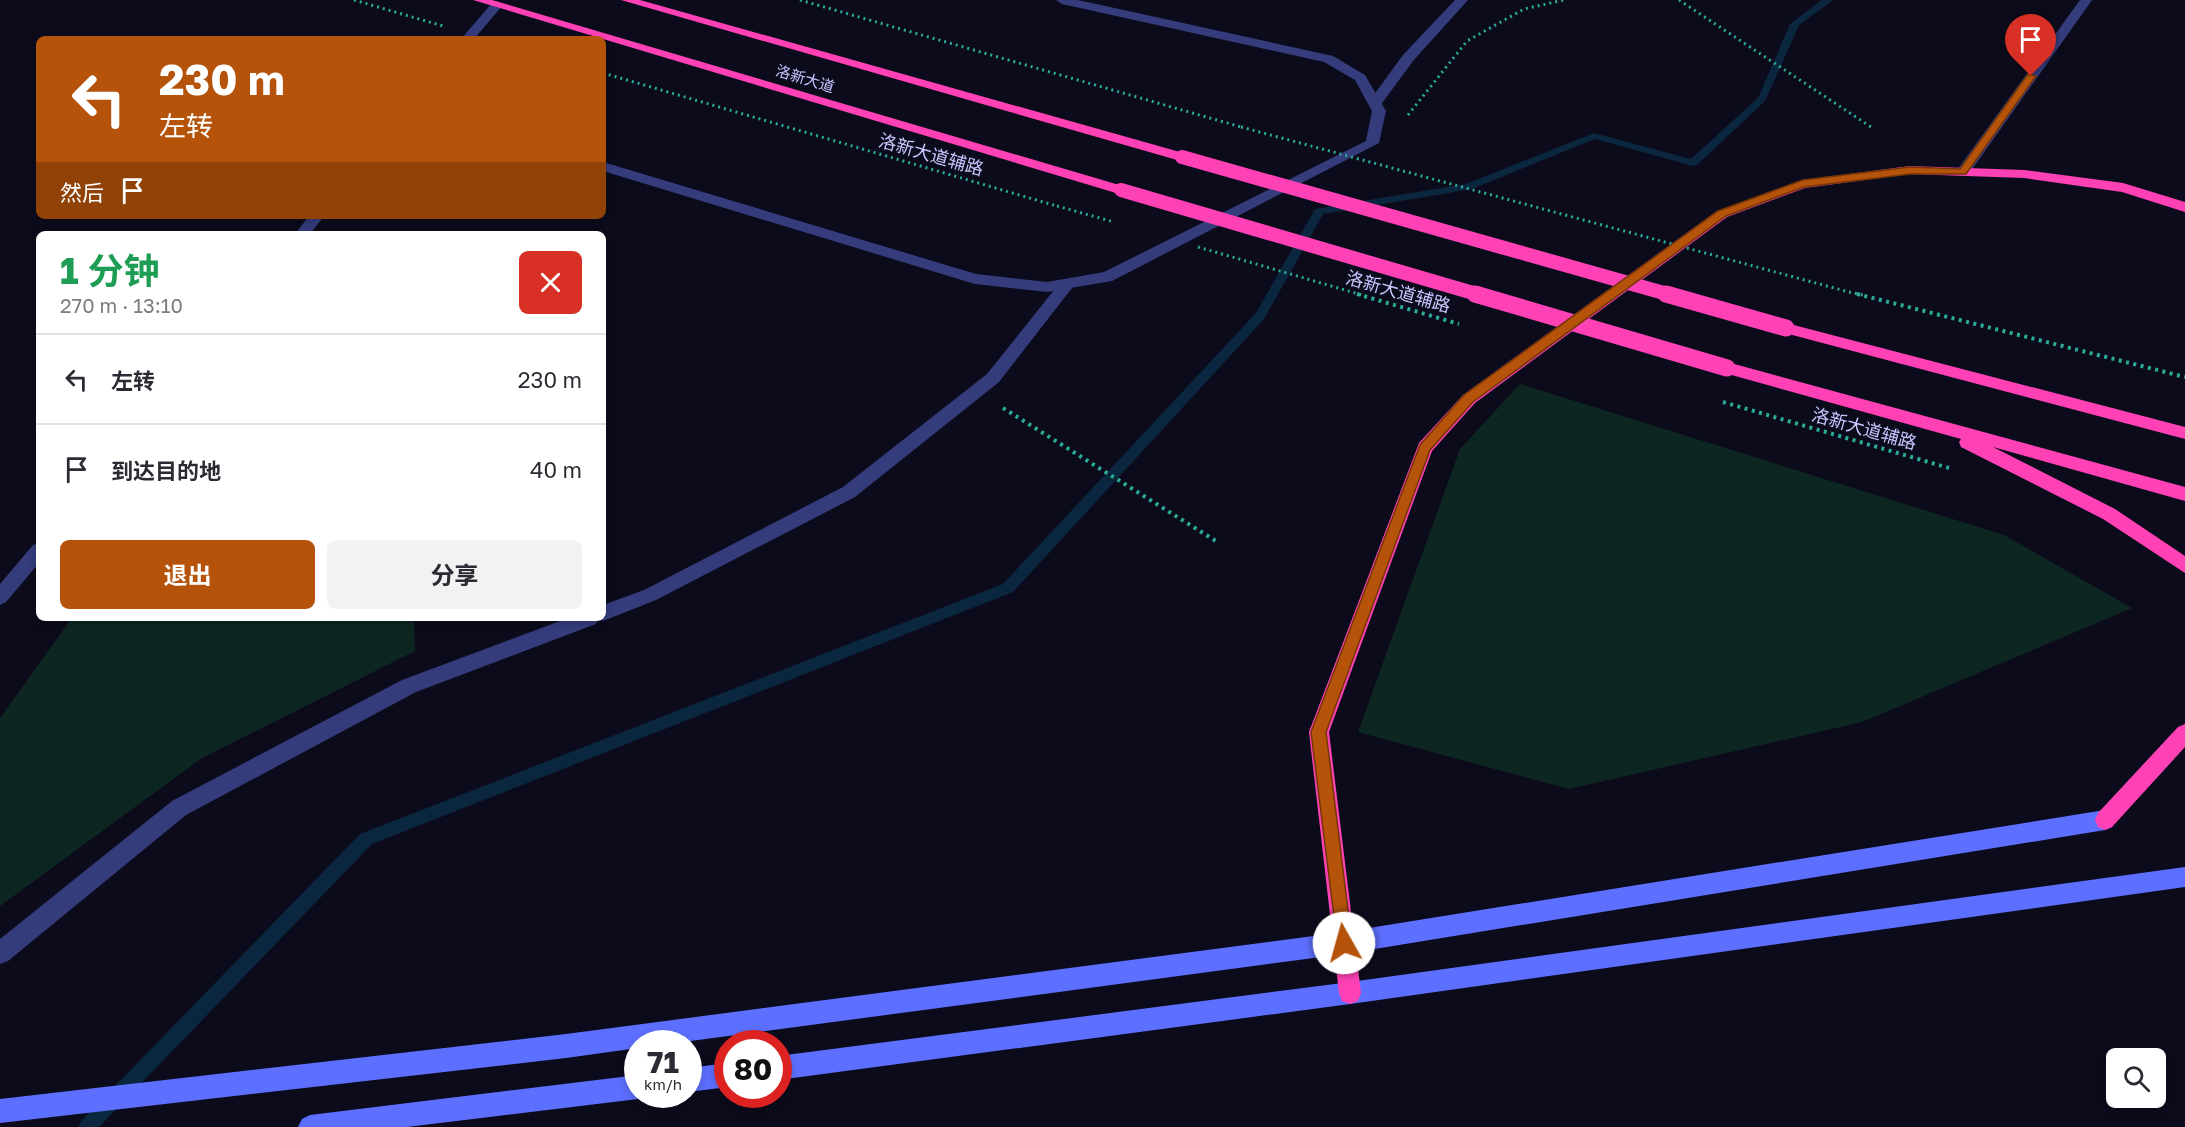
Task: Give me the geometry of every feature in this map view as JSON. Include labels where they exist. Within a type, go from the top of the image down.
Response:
[{"type":"highway","name":"洛新大道","points":[[479,0],[602,36]]},
{"type":"highway","name":"洛新大道","points":[[627,0],[1786,328],[2185,433]]},
{"type":"highway","name":"洛新大道","points":[[606,37],[1727,368],[1933,425]]},
{"type":"highway","points":[[1350,993],[1319,732],[1425,448],[1468,399],[1722,214],[1803,184],[1910,170],[2024,174],[2123,188],[2185,207]]},
{"type":"highway","points":[[1933,425],[2185,494]]},
{"type":"highway","points":[[1933,425],[2109,514],[2185,566]]},
{"type":"highway","points":[[2105,820],[2185,733]]},
{"type":"main road","points":[[0,1111],[566,1046],[1344,943],[2105,820]]},
{"type":"main road","points":[[792,1066],[1350,993],[2185,877]]},
{"type":"main road","points":[[310,1127],[624,1089]]},
{"type":"street","points":[[606,167],[975,279],[1047,287],[1107,277],[1372,143],[1379,111],[1375,103],[1360,78],[1328,59],[1062,0]]},
{"type":"street","points":[[1375,103],[1408,58],[1462,0]]},
{"type":"street","points":[[1963,172],[2086,0]]},
{"type":"street","points":[[470,36],[497,5]]},
{"type":"street","points":[[304,231],[314,219]]},
{"type":"street","points":[[606,612],[650,595],[849,492],[993,378],[1067,284]]},
{"type":"street","points":[[0,597],[36,554]]},
{"type":"street","points":[[0,953],[179,808],[409,686],[581,621]]},
{"type":"path","points":[[354,0],[466,36]]},
{"type":"path","points":[[801,0],[1241,127],[1849,292],[2185,377]]},
{"type":"path","points":[[1376,126],[1407,116],[1467,41],[1524,9],[1564,0]]},
{"type":"path","points":[[1678,0],[1871,127]]},
{"type":"path","name":"洛新大道辅路","points":[[606,74],[1125,226]]},
{"type":"path","name":"洛新大道辅路","points":[[1192,246],[1464,326]]},
{"type":"path","name":"洛新大道辅路","points":[[1713,399],[1951,468]]},
{"type":"path","points":[[1022,420],[1219,543]]},
{"type":"green space","points":[[1520,384],[2004,535],[2132,608],[1862,722],[1569,789],[1358,732],[1460,449]]},
{"type":"green space","points":[[70,621],[414,621],[415,651],[202,758],[0,906],[0,718]]},
{"type":"waterway","points":[[87,1127],[366,839],[1008,588],[1260,316],[1319,211],[1468,187],[1594,136],[1693,163],[1762,99],[1795,24],[1828,0]]},
{"type":"route","points":[[1344,943],[1319,732],[1425,448],[1468,399],[1722,214],[1803,184],[1910,170],[1963,172],[2031,76]]}]
